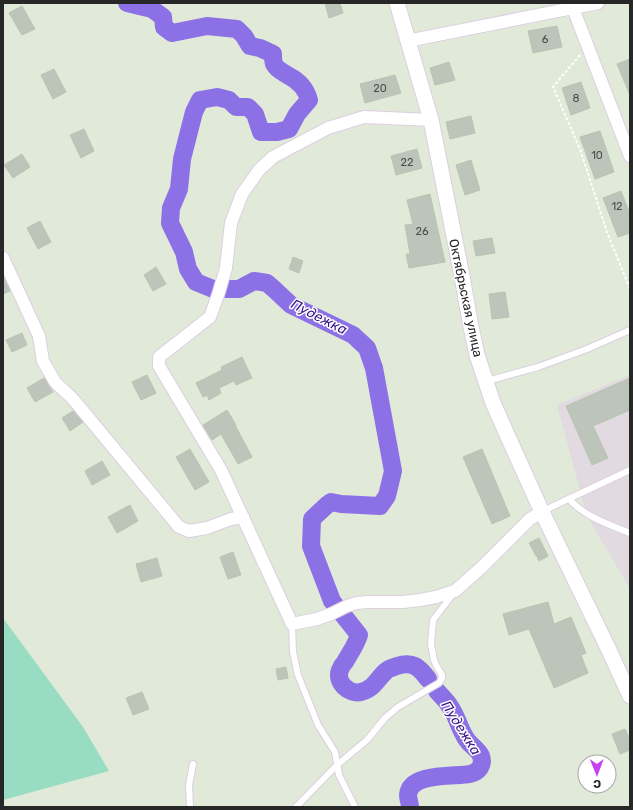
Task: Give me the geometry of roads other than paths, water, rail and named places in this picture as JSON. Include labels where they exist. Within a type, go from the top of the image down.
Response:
[{"type":"street","name":"Октябрьская улица","points":[[397,3],[431,120],[477,355],[493,403],[542,512],[630,696]]},
{"type":"street","points":[[407,41],[572,5],[598,3]]},
{"type":"street","points":[[572,5],[630,156]]},
{"type":"street","points":[[431,120],[364,117],[328,128],[273,157],[259,170],[242,194],[231,223],[226,268],[210,317],[159,357],[159,366],[221,470],[292,624],[331,614],[347,606],[367,602],[403,602],[420,600],[455,591],[482,567],[530,519],[542,512]]},
{"type":"street","points":[[3,258],[39,336],[43,361],[55,382],[73,399],[179,527],[189,531],[207,528],[231,519],[243,517]]},
{"type":"lane","points":[[486,382],[538,367],[580,352],[630,330]]},
{"type":"lane","points":[[542,512],[630,470]]},
{"type":"lane","points":[[570,499],[580,510],[597,520],[630,533]]},
{"type":"lane","points":[[296,807],[337,765],[367,740],[385,718],[398,707],[439,682],[442,678],[442,675],[434,660],[431,644],[433,620],[455,591]]},
{"type":"lane","points":[[292,624],[293,652],[298,675],[318,725],[335,752],[339,775],[355,807]]},
{"type":"lane","points":[[190,807],[190,786],[193,764]]},
{"type":"waterway","name":"Пудежка","points":[[127,3],[152,9],[163,17],[164,27],[172,33],[207,26],[237,29],[244,36],[250,46],[260,48],[273,54],[273,62],[275,66],[299,83],[308,96],[309,100],[297,114],[289,129],[277,132],[261,132],[255,114],[248,107],[236,107],[229,100],[217,97],[200,100],[194,112],[182,159],[179,189],[171,208],[170,223],[184,252],[188,269],[196,282],[213,289],[239,289],[254,281],[267,283],[291,305],[353,335],[367,348],[374,368],[393,471],[387,496],[380,506],[331,502],[312,519],[311,546],[332,601],[359,635],[355,646],[340,670],[339,679],[344,687],[352,692],[365,691],[369,689],[387,670],[407,664],[418,668],[428,679]]},
{"type":"waterway","name":"Пудежка","points":[[410,807],[408,795],[416,782],[434,777],[470,774],[478,770],[482,762],[480,754],[467,740],[452,709],[437,691]]}]
